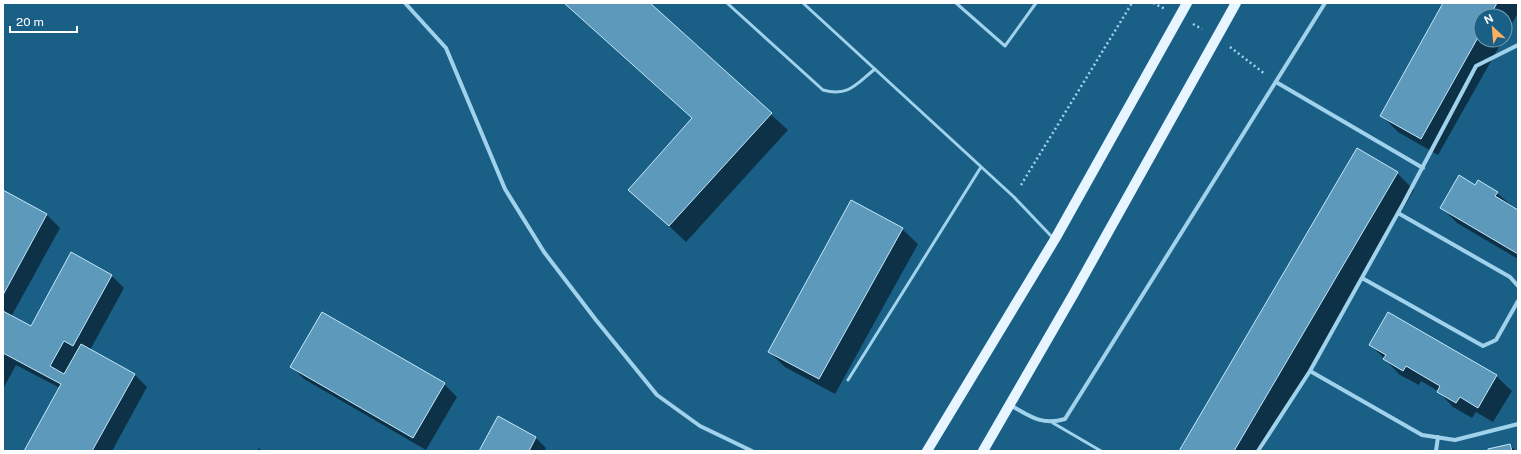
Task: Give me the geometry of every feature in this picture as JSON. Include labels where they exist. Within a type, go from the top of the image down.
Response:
[{"type":"main road","points":[[927,451],[1055,239],[1187,3]]},
{"type":"main road","points":[[983,451],[1236,3]]},
{"type":"street","points":[[405,3],[446,48],[505,189],[544,252],[592,314],[657,395],[700,426],[752,451]]},
{"type":"street","points":[[1010,405],[1041,421],[1053,422],[1065,419],[1325,3]]},
{"type":"street","points":[[1258,451],[1310,371],[1398,214],[1476,66],[1518,45]]},
{"type":"street","points":[[1276,82],[1423,168]]},
{"type":"street","points":[[1398,214],[1510,277],[1518,286]]},
{"type":"street","points":[[1362,278],[1483,346],[1496,340],[1518,301]]},
{"type":"street","points":[[1310,371],[1422,435],[1455,440],[1518,424]]},
{"type":"street","points":[[1436,451],[1438,438]]},
{"type":"lane","points":[[727,3],[824,90],[835,93],[846,92],[875,69]]},
{"type":"lane","points":[[803,3],[1014,197],[1055,239]]},
{"type":"lane","points":[[956,3],[1005,46],[1036,3]]},
{"type":"lane","points":[[848,380],[980,167]]},
{"type":"lane","points":[[1053,422],[1102,451]]},
{"type":"path","points":[[1014,197],[1132,3]]},
{"type":"building","points":[[564,3],[650,3],[772,113],[669,226],[628,190],[692,118]]},
{"type":"building","points":[[1443,3],[1497,3],[1494,8],[1473,8],[1473,46],[1421,139],[1380,116]]},
{"type":"building","points":[[1357,148],[1398,172],[1234,451],[1179,451]]},
{"type":"building","points":[[1459,175],[1475,185],[1478,180],[1498,192],[1495,196],[1518,210],[1518,254],[1440,208]]},
{"type":"building","points":[[3,190],[47,214],[3,295]]},
{"type":"building","points":[[851,200],[903,228],[819,379],[768,352]]},
{"type":"building","points":[[71,252],[112,275],[73,346],[64,341],[50,366],[64,374],[81,344],[135,374],[92,451],[24,451],[61,384],[3,353],[3,311],[31,326]]},
{"type":"building","points":[[322,312],[445,383],[413,438],[290,367]]},
{"type":"building","points":[[1388,312],[1497,375],[1478,408],[1460,397],[1456,403],[1437,392],[1440,386],[1406,366],[1403,371],[1383,359],[1386,355],[1369,345]]},
{"type":"building","points":[[498,416],[536,437],[529,451],[479,451]]},
{"type":"building","points":[[1510,444],[1512,451],[1488,451],[1488,449]]}]
